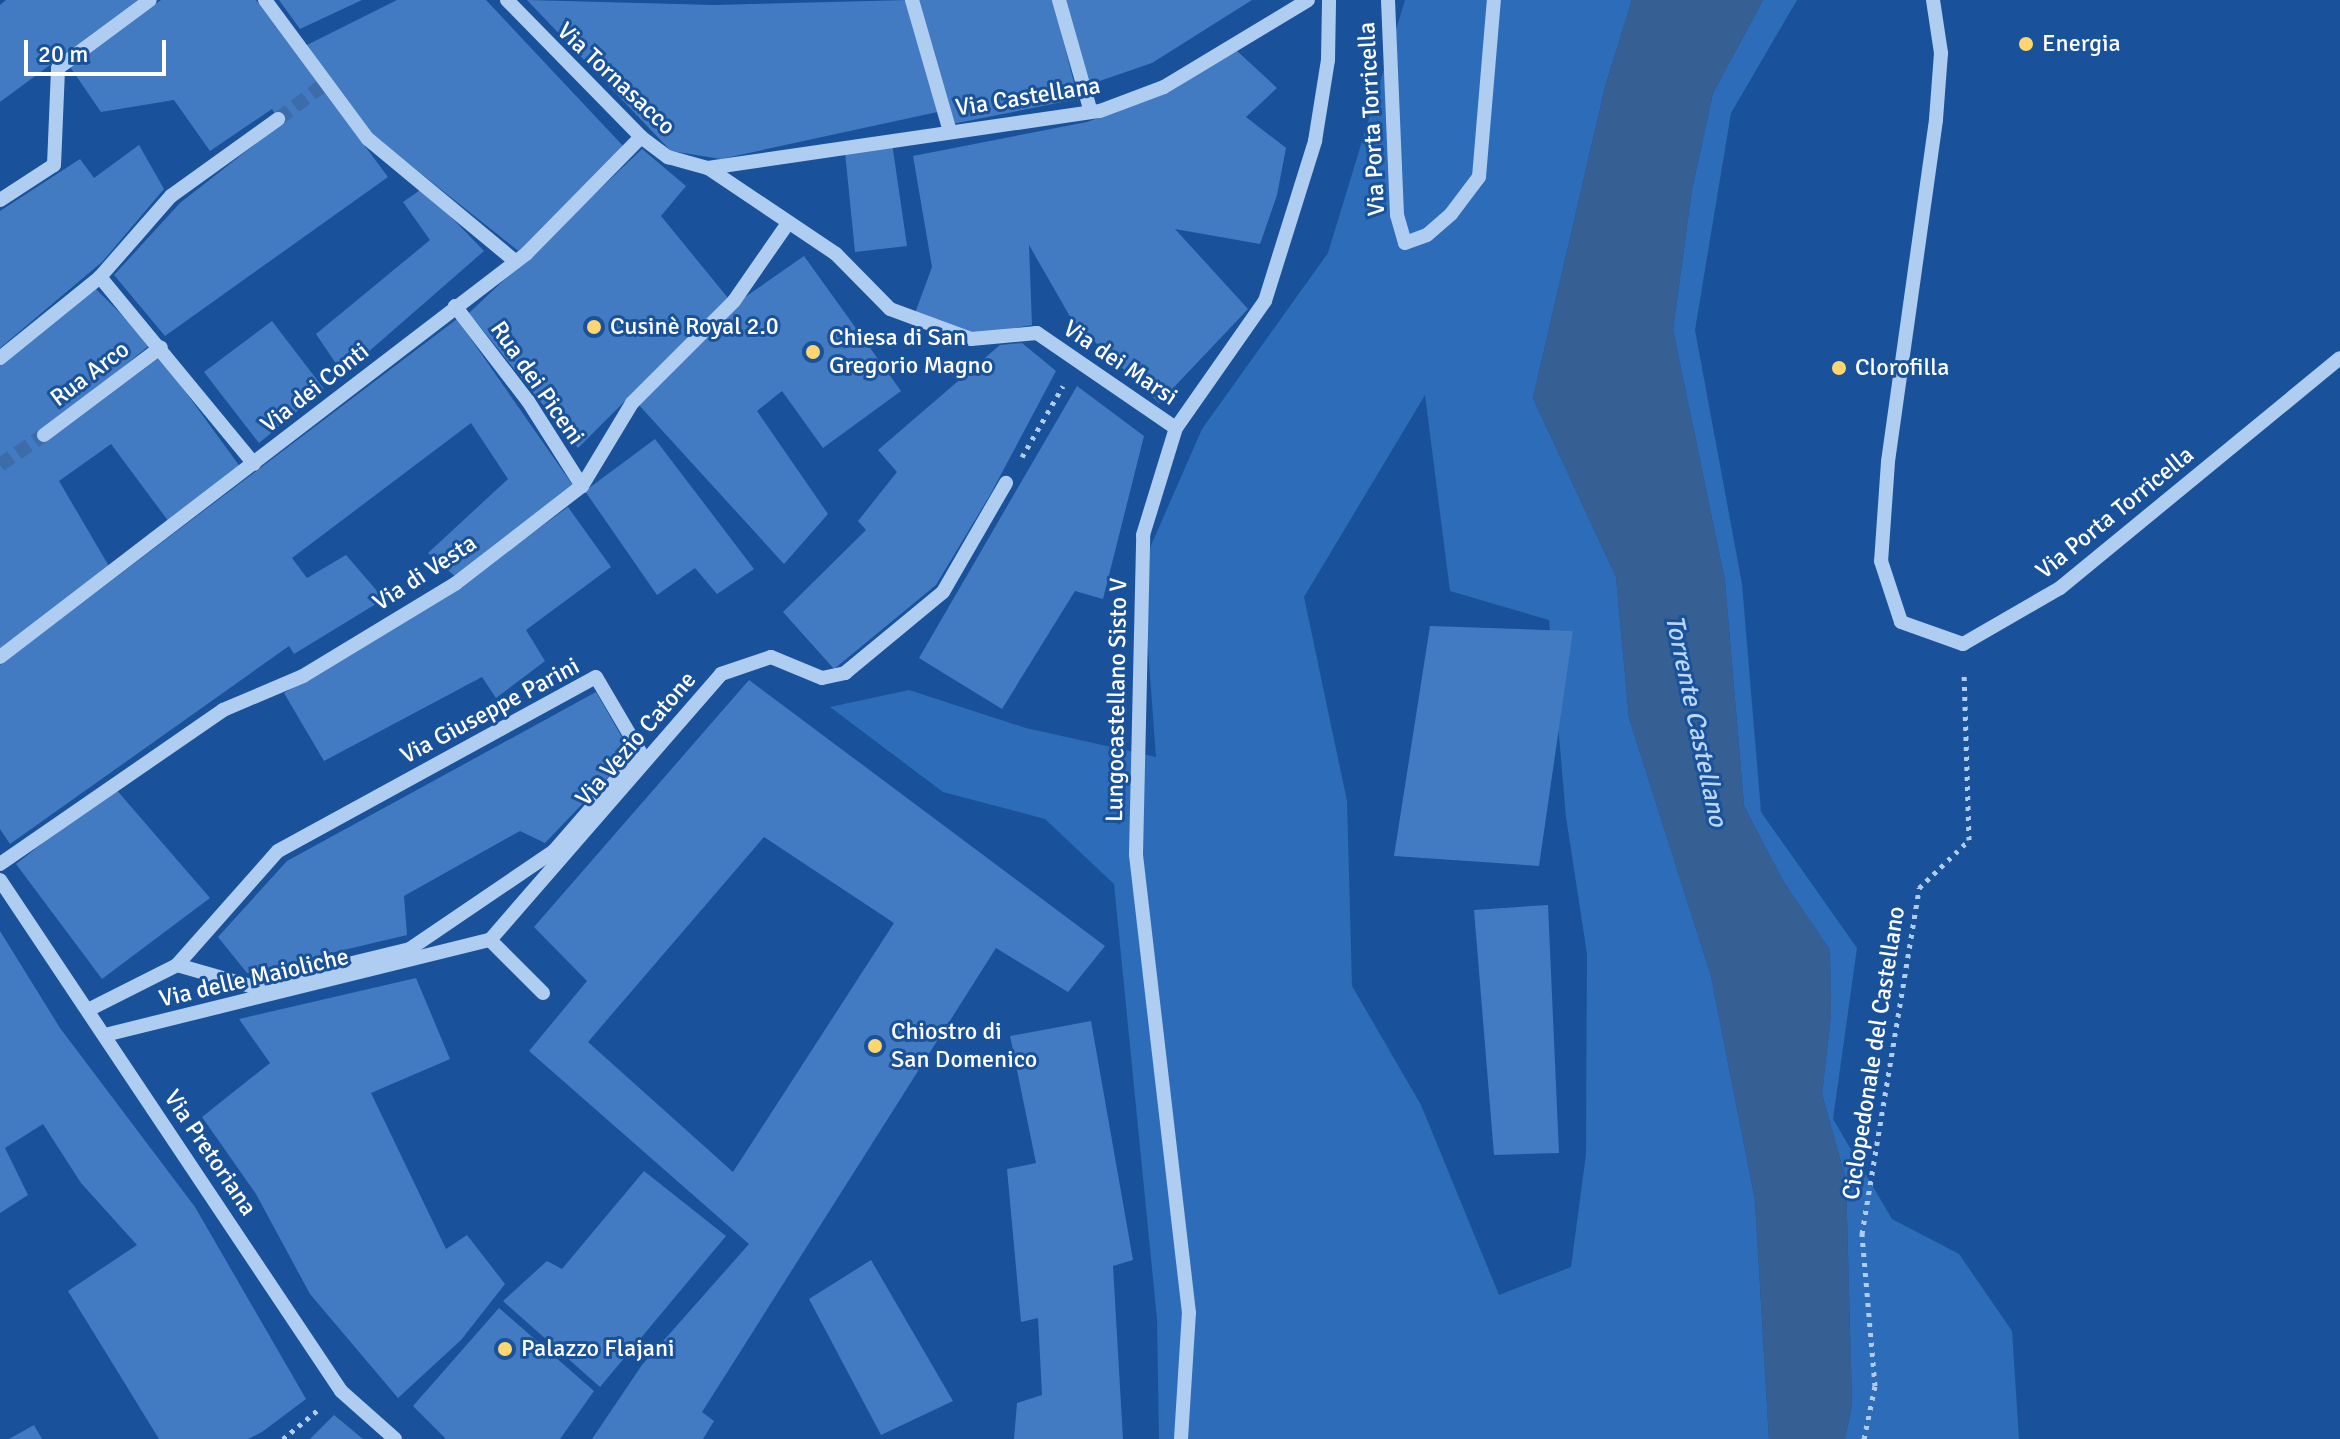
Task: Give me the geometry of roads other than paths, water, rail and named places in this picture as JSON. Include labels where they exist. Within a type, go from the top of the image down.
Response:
[{"type":"street","points":[[0,200],[54,165],[58,68],[150,0]]},
{"type":"street","points":[[265,0],[324,85],[368,139],[516,262]]},
{"type":"street","name":"Via Tornasacco","points":[[507,0],[641,137],[668,157],[708,168]]},
{"type":"street","points":[[912,0],[950,132]]},
{"type":"street","points":[[1059,0],[1091,112]]},
{"type":"street","name":"Via Castellana","points":[[708,168],[1091,112],[1164,87],[1308,0]]},
{"type":"street","name":"Lungocastellano Sisto V","points":[[1181,1439],[1189,1313],[1136,854],[1143,535],[1176,428],[1265,301],[1315,141],[1328,60],[1329,0]]},
{"type":"street","name":"Via Porta Torricella","points":[[1388,0],[1397,215],[1405,243],[1427,235],[1451,214],[1479,177],[1494,0]]},
{"type":"street","name":"Via Porta Torricella","points":[[1933,0],[1941,53],[1936,120],[1888,462],[1881,561],[1901,622],[1963,644],[2060,588],[2340,358]]},
{"type":"street","points":[[0,358],[100,277],[171,196],[278,119]]},
{"type":"street","name":"Via dei Conti","points":[[0,657],[516,262],[641,137]]},
{"type":"street","name":"Via dei Marsi","points":[[708,168],[836,254],[890,309],[971,339],[1037,333],[1176,428]]},
{"type":"street","name":"Via di Vesta","points":[[0,864],[223,710],[303,676],[455,584],[582,486],[632,403],[734,301],[788,223]]},
{"type":"street","points":[[100,277],[161,347],[254,464]]},
{"type":"street","name":"Rua dei Piceni","points":[[455,306],[528,401],[582,486]]},
{"type":"street","name":"Rua Arco","points":[[44,435],[161,347]]},
{"type":"street","name":"Via Vezio Catone","points":[[490,940],[721,674],[771,657],[822,678],[845,673],[943,592],[1006,483]]},
{"type":"street","name":"Via Giuseppe Parini","points":[[88,1010],[177,965],[278,851],[596,677],[640,752],[541,860],[410,949],[254,987],[177,965]]},
{"type":"street","name":"Via Pretoriana","points":[[0,880],[341,1391],[395,1439]]},
{"type":"street","points":[[490,940],[543,993]]},
{"type":"street","name":"Via delle Maioliche","points":[[105,1035],[413,963],[490,940]]},
{"type":"water","name":"Torrente Castellano","points":[[1632,0],[1763,0],[1713,93],[1692,189],[1673,330],[1725,581],[1744,806],[1783,881],[1830,950],[1831,1015],[1822,1094],[1846,1180],[1852,1405],[1845,1439],[1769,1439],[1755,1200],[1711,976],[1629,718],[1616,577],[1533,398],[1605,87]]},
{"type":"tunnel","points":[[278,119],[321,87]]},
{"type":"tunnel","points":[[0,465],[44,435]]},
{"type":"place","name":"Energia","points":[[2026,44]]},
{"type":"place","name":"Cusinè Royal 2.0","points":[[594,327]]},
{"type":"place","name":"Chiesa di San Gregorio Magno","points":[[813,352]]},
{"type":"place","name":"Clorofilla","points":[[1839,368]]},
{"type":"place","name":"Chiostro di San Domenico","points":[[875,1046]]},
{"type":"place","name":"Palazzo Flajani","points":[[505,1349]]}]
